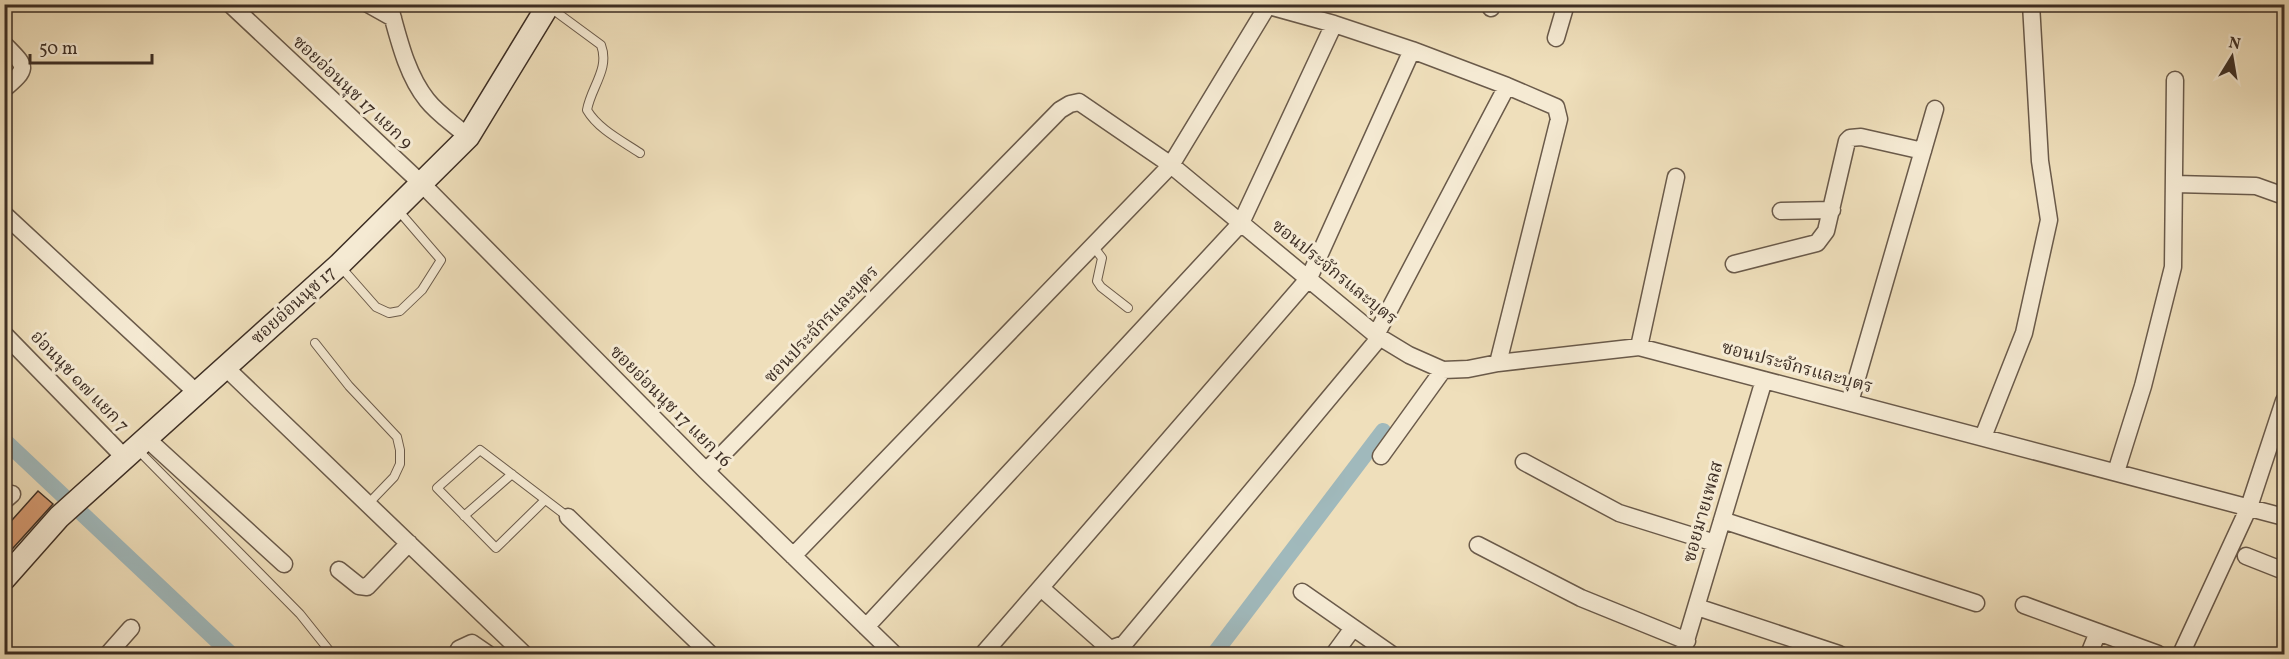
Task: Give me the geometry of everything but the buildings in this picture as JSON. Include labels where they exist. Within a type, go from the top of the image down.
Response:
[{"type":"street","name":"ซอยอ่อนนุช 17 แยก 9","points":[[230,4],[422,184]]},
{"type":"street","points":[[368,4],[392,11],[417,87],[428,102],[468,137]]},
{"type":"street","points":[[1556,38],[1566,4]]},
{"type":"street","points":[[1983,437],[2024,333],[2049,220],[2040,161],[2031,4]]},
{"type":"street","name":"ซอยอ่อนนุช 17","points":[[4,579],[59,517],[339,264],[468,137],[548,5]]},
{"type":"street","points":[[793,556],[1171,165],[1269,6],[1334,24],[1412,50],[1551,103],[1556,107],[1559,119],[1498,363]]},
{"type":"street","points":[[866,627],[1241,223],[1334,24]]},
{"type":"street","points":[[4,44],[22,63],[20,77],[4,90]]},
{"type":"street","points":[[983,654],[1309,278],[1412,50]]},
{"type":"street","points":[[2116,472],[2143,386],[2173,267],[2175,80]]},
{"type":"street","points":[[1041,588],[1110,649],[1124,644],[1378,336],[1507,86]]},
{"type":"street","name":"ซอนประจักรและบุตร","points":[[706,471],[1065,106],[1079,102],[1171,165],[1378,336],[1409,355],[1443,370],[1468,369],[1498,363],[1639,347],[2284,517]]},
{"type":"street","points":[[1850,402],[1935,109]]},
{"type":"street","points":[[1734,264],[1817,243],[1826,231],[1847,141],[1850,138],[1861,137],[1923,151]]},
{"type":"street","points":[[1639,347],[1676,177]]},
{"type":"street","name":"ซอยอ่อนนุช 17 แยก 16","points":[[422,184],[706,471],[866,627],[884,651]]},
{"type":"street","points":[[2175,184],[2256,186],[2284,196]]},
{"type":"street","points":[[1781,211],[1832,210]]},
{"type":"street","points":[[4,214],[196,393]]},
{"type":"street","name":"อ่อนนุช ๑๗ แยก 7","points":[[4,334],[136,448],[285,564]]},
{"type":"street","points":[[226,368],[524,654]]},
{"type":"street","points":[[1381,456],[1443,370]]},
{"type":"street","name":"ซอยมายเพลส","points":[[1684,648],[1764,380]]},
{"type":"street","points":[[2181,654],[2249,507],[2284,401]]},
{"type":"street","points":[[1524,462],[1619,513],[1715,543]]},
{"type":"street","points":[[568,517],[710,654]]},
{"type":"street","points":[[1722,520],[1976,603]]},
{"type":"street","points":[[339,570],[359,586],[368,587],[409,543]]},
{"type":"street","points":[[1478,545],[1684,648]]},
{"type":"street","points":[[2246,556],[2284,571]]},
{"type":"street","points":[[1302,592],[1391,654]]},
{"type":"street","points":[[2024,605],[2158,654]]},
{"type":"street","points":[[1697,607],[1839,654]]},
{"type":"street","points":[[108,654],[130,628]]},
{"type":"street","points":[[1334,654],[1353,628]]},
{"type":"street","points":[[2089,654],[2098,632]]},
{"type":"street","points":[[457,654],[459,649],[472,643],[488,654]]},
{"type":"lane","points":[[548,5],[601,45],[605,53],[603,70],[587,110],[591,117],[604,128],[640,153]]},
{"type":"lane","points":[[339,264],[376,307],[389,313],[400,311],[422,290],[441,260],[396,208]]},
{"type":"lane","points":[[1093,246],[1102,258],[1097,281],[1101,288],[1128,308]]},
{"type":"lane","points":[[315,343],[349,386],[397,437],[400,464],[394,477],[368,504]]},
{"type":"lane","points":[[136,448],[300,614],[332,654]]},
{"type":"lane","points":[[545,500],[496,548],[437,488],[480,450],[568,517]]},
{"type":"lane","points":[[464,516],[512,474]]},
{"type":"waterway","points":[[1214,654],[1383,431]]},
{"type":"waterway","points":[[4,440],[231,654]]}]
